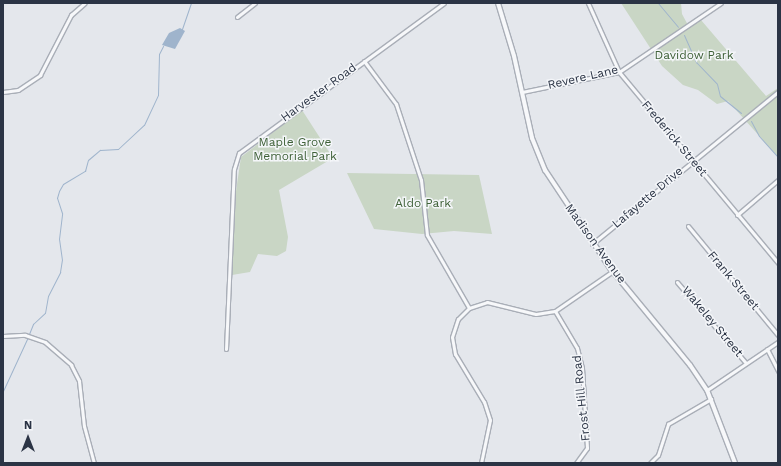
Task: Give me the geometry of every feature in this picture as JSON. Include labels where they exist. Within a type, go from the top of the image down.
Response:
[{"type":"street","points":[[3,92],[18,90],[40,75],[71,15],[85,3]]},
{"type":"street","points":[[237,17],[255,3]]},
{"type":"street","name":"Harvester Road","points":[[226,349],[236,160],[246,145],[444,3]]},
{"type":"street","name":"Madison Avenue","points":[[498,3],[522,92],[532,138],[545,170],[592,244],[707,390],[735,463]]},
{"type":"street","name":"Frederick Street","points":[[588,3],[619,72],[778,263]]},
{"type":"street","name":"Revere Lane","points":[[522,92],[619,72],[721,3]]},
{"type":"street","points":[[364,61],[398,110],[421,180],[427,236],[469,308]]},
{"type":"street","name":"Lafayette Drive","points":[[592,244],[778,92]]},
{"type":"street","points":[[737,215],[778,180]]},
{"type":"street","name":"Frank Street","points":[[688,226],[778,335]]},
{"type":"street","points":[[481,463],[490,426],[488,411],[462,367],[453,345],[455,326],[469,308],[496,302],[526,312],[555,311],[613,271]]},
{"type":"street","name":"Wakeley Street","points":[[677,282],[746,363]]},
{"type":"street","name":"Frost Hill Road","points":[[555,311],[577,348],[582,368],[587,444],[585,454],[576,463]]},
{"type":"street","points":[[3,336],[31,336],[54,347],[76,374],[94,463]]},
{"type":"street","points":[[707,390],[778,342]]},
{"type":"street","points":[[767,349],[778,371]]},
{"type":"street","points":[[650,463],[658,455],[668,424],[711,398]]},
{"type":"green space","name":"Davidow Park","points":[[621,3],[681,3],[682,14],[689,27],[701,20],[766,96],[778,88],[778,157],[728,101],[717,104],[698,90],[683,85],[662,66]]},
{"type":"green space","name":"Maple Grove Memorial Park","points":[[302,110],[333,158],[279,190],[288,237],[286,251],[277,256],[258,254],[250,272],[232,275],[236,191],[241,157]]},
{"type":"green space","name":"Aldo Park","points":[[347,173],[479,175],[492,234],[454,231],[422,234],[374,229]]},
{"type":"water","points":[[180,28],[185,31],[175,49],[162,45],[169,33]]},
{"type":"waterway","points":[[182,29],[191,3]]},
{"type":"waterway","points":[[658,3],[678,27]]},
{"type":"waterway","points":[[684,35],[696,62],[717,84],[720,96],[741,113]]},
{"type":"waterway","points":[[29,334],[33,324],[45,313],[48,296],[60,272],[62,260],[59,239],[62,213],[57,198],[59,191],[63,184],[85,171],[88,160],[100,150],[118,149],[144,125],[158,95],[159,54],[163,46]]},
{"type":"waterway","points":[[751,121],[759,136],[778,157]]},
{"type":"waterway","points":[[3,391],[28,337]]}]
